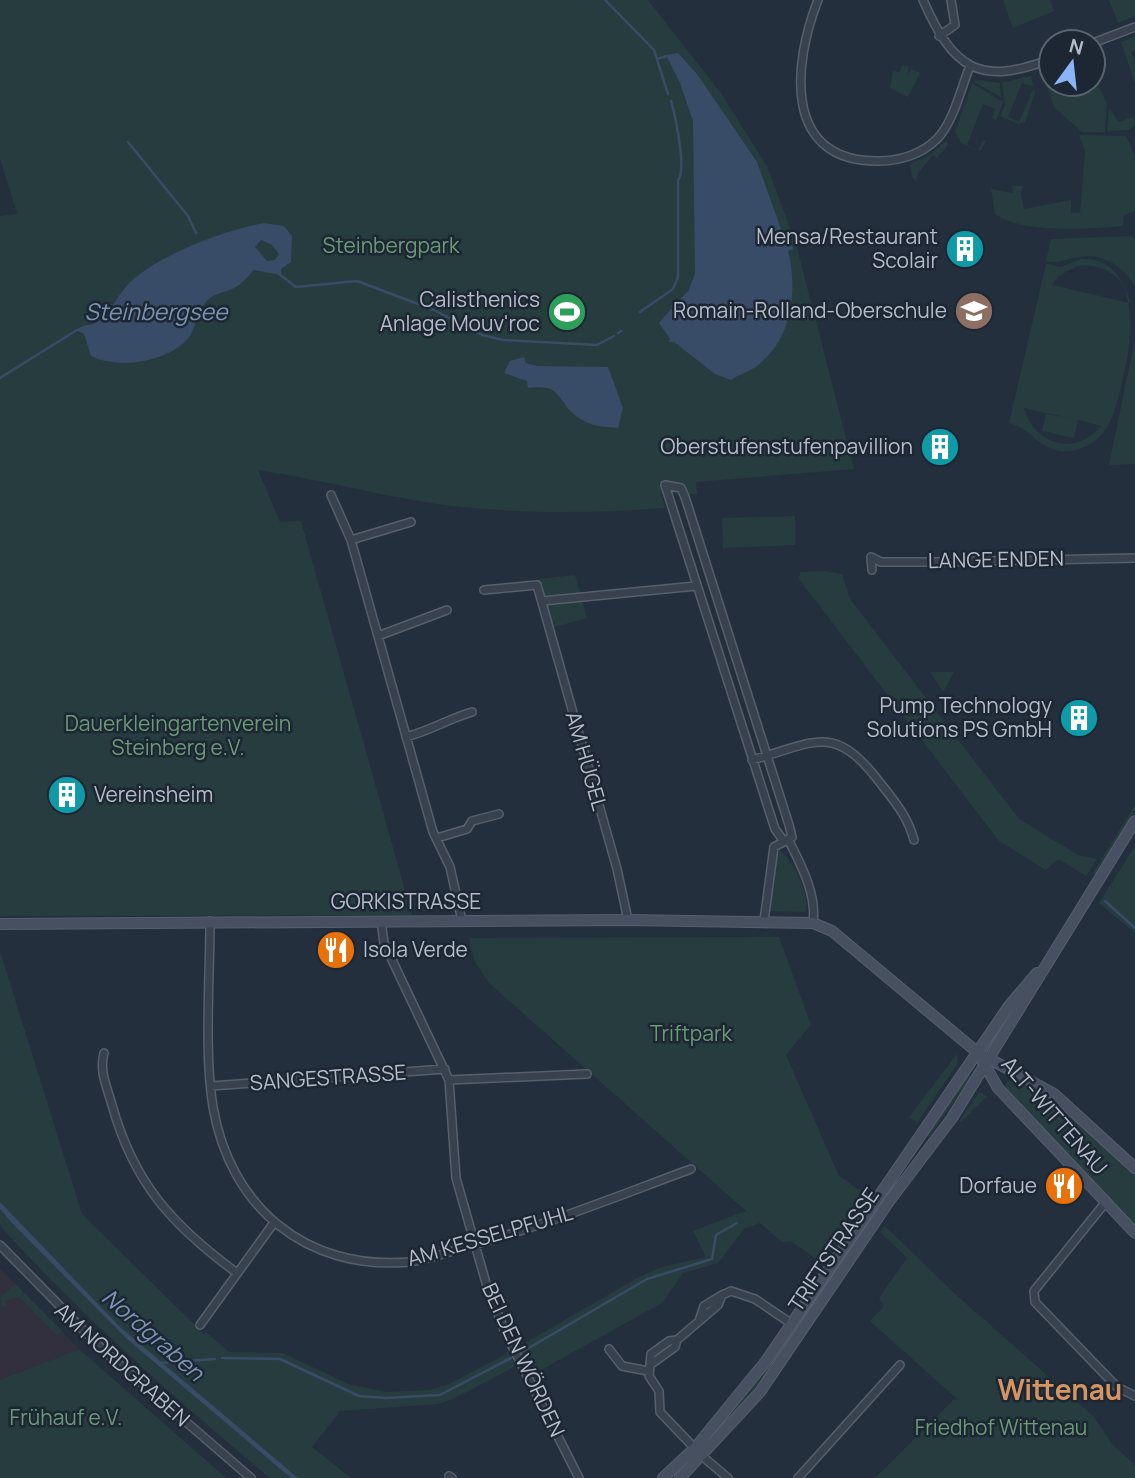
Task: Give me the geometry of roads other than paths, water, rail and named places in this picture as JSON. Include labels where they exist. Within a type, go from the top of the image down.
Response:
[{"type":"main road","points":[[1054,952],[1135,821]]},
{"type":"main road","name":"GORKISTRASSE","points":[[0,924],[628,920],[813,923]]},
{"type":"main road","name":"ALT-WITTENAU","points":[[813,923],[832,931],[977,1052],[988,1063],[998,1088],[1135,1233]]},
{"type":"main road","name":"TRIFTSTRASSE","points":[[680,1478],[792,1324],[1009,1006],[1054,952]]},
{"type":"main road","name":"TRIFTSTRASSE","points":[[663,1478],[698,1452],[760,1392],[890,1200],[988,1063],[1054,952]]},
{"type":"main road","name":"ALT-WITTENAU","points":[[988,1063],[1013,1072],[1054,1094],[1135,1168]]},
{"type":"main road","points":[[998,1088],[1013,1072]]},
{"type":"main road","points":[[918,1137],[931,1146]]},
{"type":"main road","points":[[880,1193],[890,1200]]},
{"type":"street","points":[[818,0],[802,52],[801,96],[813,132],[821,143],[841,156],[867,161],[894,161],[928,146],[945,128],[970,66]]},
{"type":"street","points":[[923,0],[939,36],[951,51],[970,66],[1005,73],[1037,64]]},
{"type":"street","points":[[939,36],[955,25],[951,0]]},
{"type":"street","points":[[1107,38],[1135,27]]},
{"type":"street","points":[[764,921],[774,846],[786,840],[792,837],[681,488],[665,485],[775,829],[786,840],[800,862],[815,907],[813,923]]},
{"type":"street","points":[[331,495],[351,540],[406,737],[437,838],[450,867],[462,921]]},
{"type":"street","points":[[351,540],[411,522]]},
{"type":"street","name":"LANGE ENDEN","points":[[872,570],[872,557],[881,562],[1135,558]]},
{"type":"street","points":[[484,590],[537,585],[542,601],[696,586]]},
{"type":"street","points":[[700,598],[715,593]]},
{"type":"street","name":"AM HÜGEL","points":[[542,601],[617,869],[628,920]]},
{"type":"street","points":[[378,636],[447,610]]},
{"type":"street","points":[[406,737],[440,728],[446,720],[472,712]]},
{"type":"street","points":[[752,760],[814,742],[835,743],[852,750],[909,820],[914,839]]},
{"type":"street","points":[[437,838],[467,829],[472,821],[499,814]]},
{"type":"street","name":"AM KESSELPFUHL","points":[[210,921],[211,1086],[217,1126],[229,1159],[253,1199],[273,1224],[319,1249],[369,1261],[415,1261],[576,1212],[691,1168]]},
{"type":"street","name":"BEI DEN WÖRDEN","points":[[381,921],[384,943],[449,1080],[456,1178],[474,1245],[505,1332],[579,1478]]},
{"type":"street","points":[[104,1053],[100,1065],[116,1122],[142,1180],[176,1224],[237,1273]]},
{"type":"street","name":"SANGESTRASSE","points":[[211,1086],[445,1069]]},
{"type":"street","points":[[449,1080],[587,1074]]},
{"type":"street","points":[[1105,1203],[1034,1291],[1035,1302],[1117,1387],[1135,1396]]},
{"type":"street","points":[[200,1325],[273,1224]]},
{"type":"street","name":"AM NORDGRABEN","points":[[0,1245],[104,1351],[251,1478]]},
{"type":"street","points":[[609,1349],[621,1366],[649,1368],[718,1305],[722,1295],[731,1291],[755,1299],[792,1324]]},
{"type":"street","points":[[798,1478],[900,1365]]},
{"type":"street","points":[[649,1368],[659,1391],[660,1412],[698,1452],[728,1478]]},
{"type":"water","points":[[678,53],[697,74],[757,162],[787,246],[792,245],[793,249],[788,251],[792,297],[785,328],[769,354],[755,367],[731,380],[715,374],[674,342],[669,342],[670,339],[659,323],[672,308],[671,305],[674,306],[689,290],[695,273],[693,121],[680,83],[666,55]]},
{"type":"water","name":"Steinbergsee","points":[[263,223],[284,226],[292,236],[291,262],[281,269],[281,275],[254,270],[237,286],[212,296],[202,308],[187,340],[166,354],[154,359],[127,363],[91,356],[84,334],[76,330],[100,320],[130,282],[175,253]],"holes":[[[261,240],[272,245],[279,254],[275,260],[267,261],[255,247]]]},
{"type":"water","points":[[524,357],[526,363],[537,366],[608,367],[623,408],[618,428],[586,422],[569,410],[553,391],[539,387],[528,388],[527,381],[504,373],[510,361]]},
{"type":"water","points":[[0,1202],[120,1327],[298,1478],[291,1478],[127,1339],[12,1223],[0,1209]]},
{"type":"waterway","points":[[605,0],[654,50],[668,94]]},
{"type":"waterway","points":[[657,59],[667,56]]},
{"type":"waterway","points":[[640,312],[673,289],[678,277],[678,180],[681,165],[671,101]]},
{"type":"waterway","points":[[128,142],[188,216],[196,233]]},
{"type":"waterway","points":[[279,274],[296,287],[357,281],[434,310],[482,335],[503,340],[597,345],[614,336]]},
{"type":"waterway","points":[[0,378],[77,330]]},
{"type":"waterway","points":[[1105,901],[1135,928]]},
{"type":"waterway","points":[[522,1352],[647,1279],[712,1259],[716,1235],[737,1223]]},
{"type":"waterway","points":[[222,1358],[280,1359],[359,1396],[385,1398],[440,1395],[511,1358]]},
{"type":"waterway","name":"Nordgraben","points":[[160,1363],[215,1359]]},
{"type":"place","name":"Mensa/Restaurant Scolair","points":[[965,249]]},
{"type":"place","name":"Romain-Rolland-Oberschule","points":[[974,311]]},
{"type":"place","name":"Calisthenics Anlage Mouv'roc","points":[[567,312]]},
{"type":"place","name":"Oberstufenstufenpavillion","points":[[940,447]]},
{"type":"place","name":"Pump Technology Solutions PS GmbH","points":[[1079,718]]},
{"type":"place","name":"Vereinsheim","points":[[67,795]]},
{"type":"place","name":"Isola Verde","points":[[336,950]]},
{"type":"place","name":"Dorfaue","points":[[1064,1186]]},
{"type":"district","name":"Wittenau","points":[[1060,1390]]},
{"type":"park label","name":"Steinbergpark","points":[[391,246]]},
{"type":"park label","name":"Dauerkleingartenverein Steinberg e.V.","points":[[178,736]]},
{"type":"park label","name":"Triftpark","points":[[691,1034]]},
{"type":"park label","name":"Frühauf e.V.","points":[[66,1418]]},
{"type":"park label","name":"Friedhof Wittenau","points":[[1001,1428]]}]
